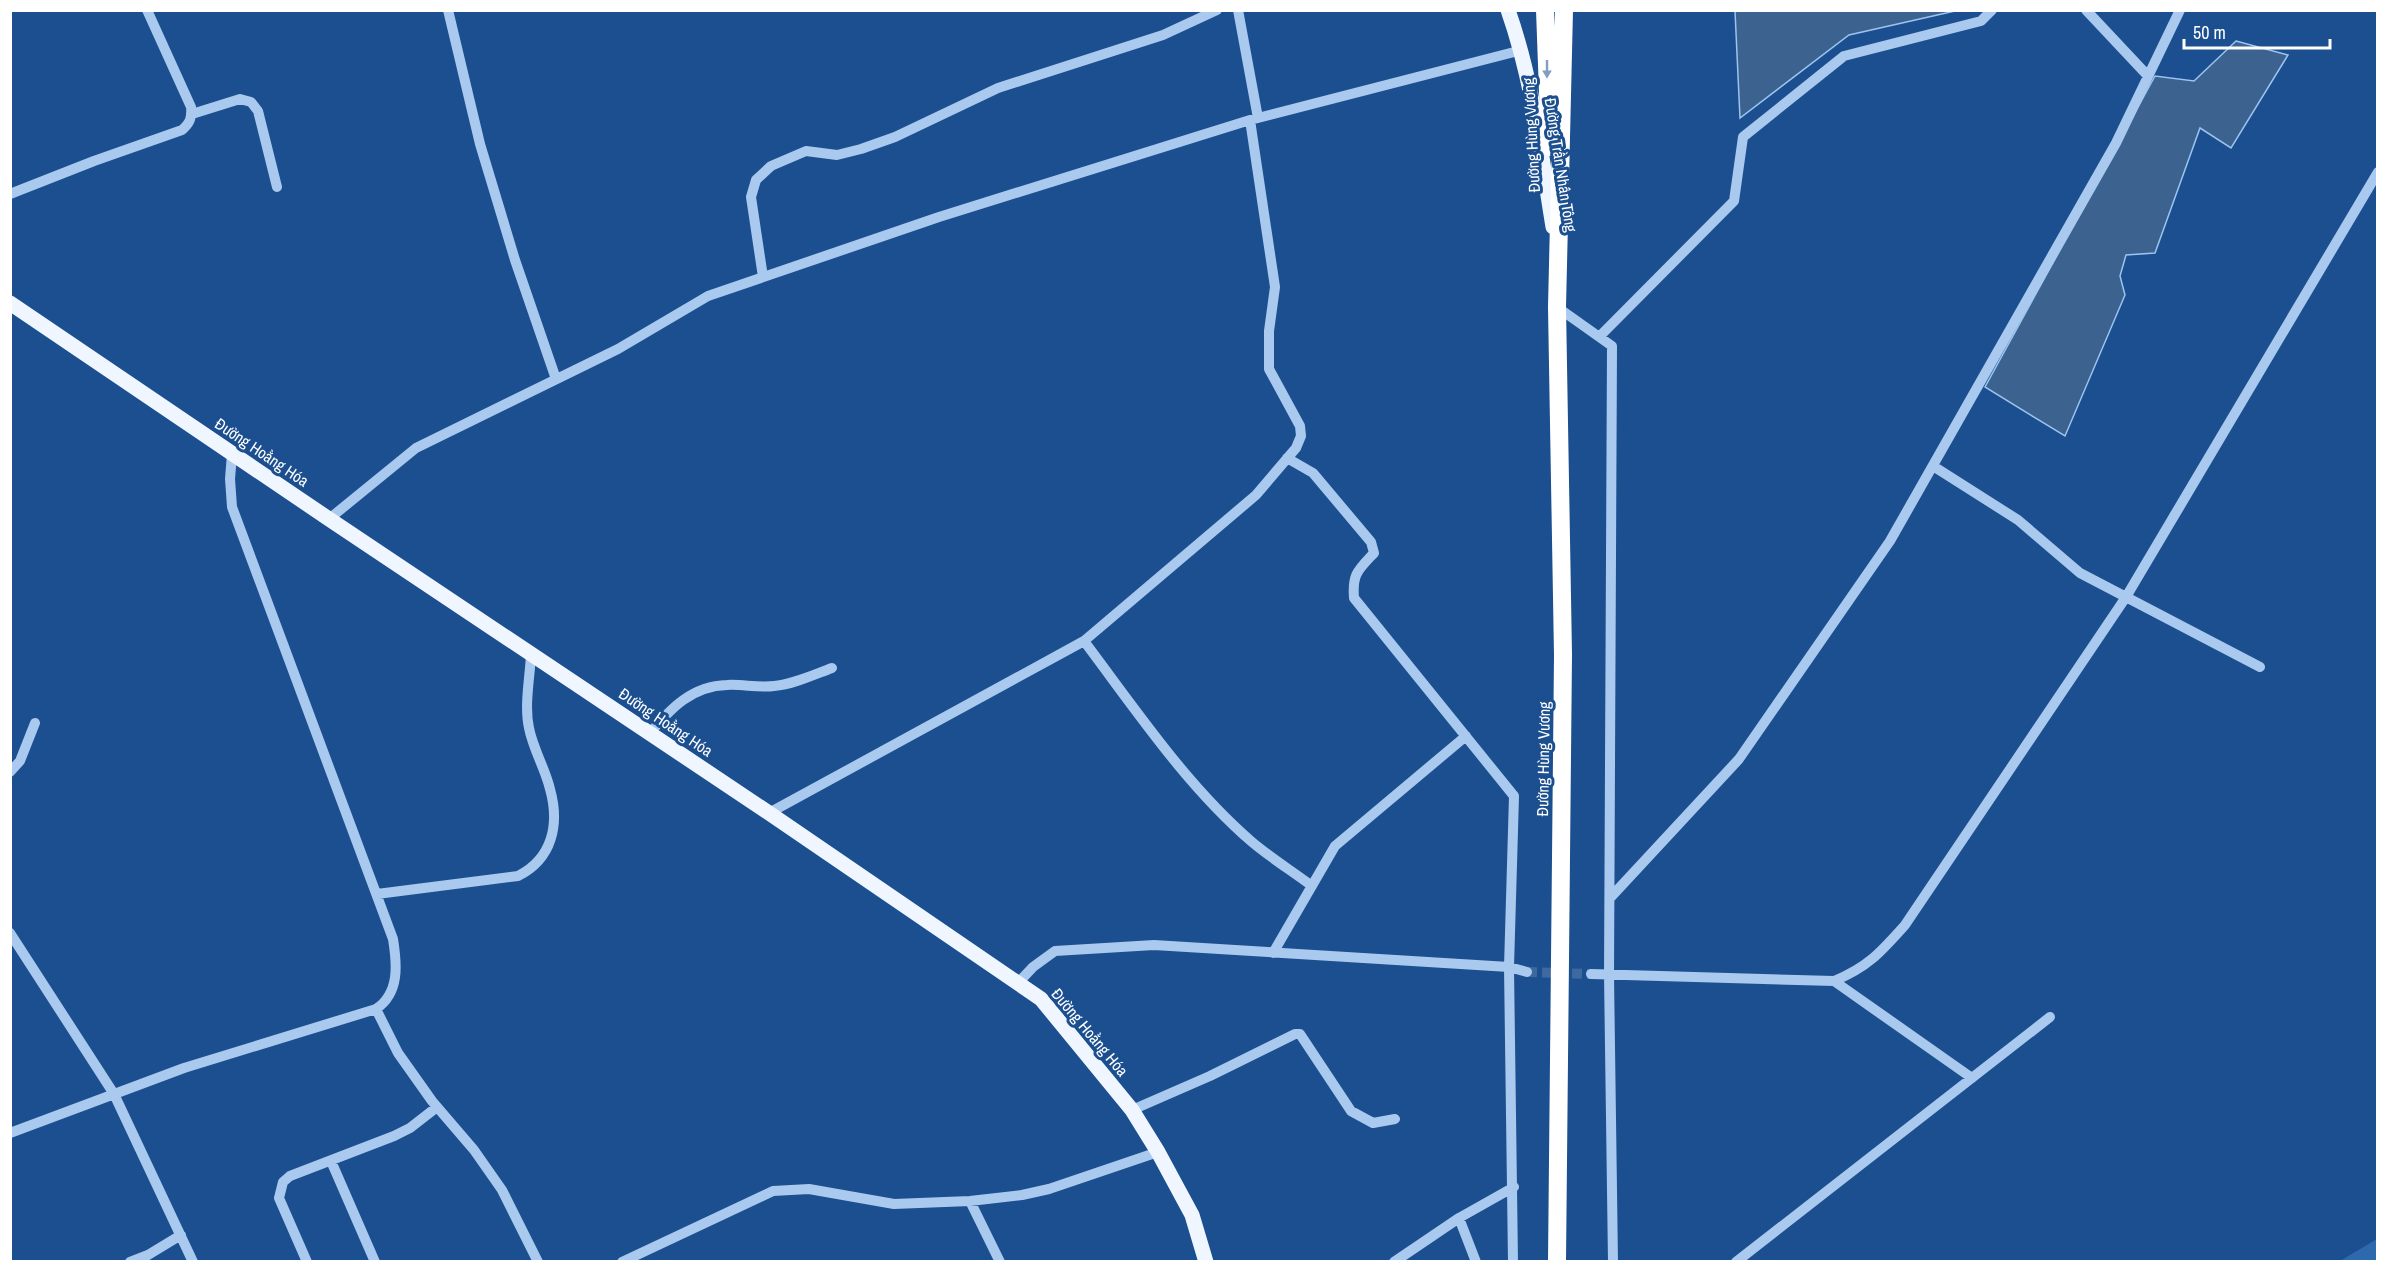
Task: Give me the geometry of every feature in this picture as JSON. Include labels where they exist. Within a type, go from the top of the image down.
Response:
[{"type":"highway","name":"Đường Hùng Vương","points":[[1545,10],[1547,102],[1558,257]]},
{"type":"highway","name":"Đường Hùng Vương","points":[[1557,1262],[1563,655],[1557,307],[1564,10]]},
{"type":"main road","name":"Đường Trần Nhân Tông","points":[[1508,10],[1530,82],[1558,257]]},
{"type":"main road","name":"Đường Hoằng Hóa","points":[[10,303],[770,813],[1041,999],[1132,1110],[1192,1215],[1206,1262]]},
{"type":"street","points":[[10,195],[94,161],[182,130],[189,124],[192,114],[191,107],[147,10]]},
{"type":"street","points":[[448,10],[480,144],[515,260],[556,379]]},
{"type":"street","points":[[763,277],[751,196],[756,180],[771,166],[806,151],[837,155],[861,149],[895,137],[998,88],[1163,34],[1217,10]]},
{"type":"street","points":[[770,813],[1084,641],[1256,495],[1300,441],[1302,432],[1269,369],[1269,331],[1275,287],[1238,10]]},
{"type":"street","points":[[1600,336],[1734,201],[1743,137],[1844,56],[1981,21],[1992,10]]},
{"type":"street","points":[[2086,10],[2148,76]]},
{"type":"street","points":[[1610,898],[1738,759],[1890,541],[2116,143],[2180,10]]},
{"type":"street","points":[[329,519],[416,448],[618,349],[708,296],[939,217],[1254,119],[1522,50]]},
{"type":"street","points":[[192,114],[240,99],[251,102],[258,111],[277,187]]},
{"type":"street","points":[[1591,974],[1834,981],[1874,960],[1905,925],[2126,597],[2378,172]]},
{"type":"street","points":[[1557,307],[1611,346],[1609,975],[1613,1262]]},
{"type":"street","points":[[10,1133],[184,1068],[375,1009],[383,1004],[395,983],[397,960],[393,939],[232,507],[230,479],[232,454]]},
{"type":"street","points":[[1287,458],[1313,473],[1371,542],[1374,553],[1358,570],[1353,582],[1354,598],[1514,796],[1509,967],[1514,1187],[1513,1262]]},
{"type":"street","points":[[1933,466],[2018,520],[2080,573],[2260,667]]},
{"type":"street","points":[[1084,641],[1183,772],[1216,808],[1253,843],[1312,886]]},
{"type":"street","points":[[377,894],[518,876],[535,866],[542,858],[550,841],[554,816],[550,790],[529,731],[527,718],[531,654]]},
{"type":"street","points":[[650,733],[681,699],[700,691],[725,684],[772,687],[798,681],[832,668]]},
{"type":"street","points":[[10,772],[20,760],[35,723]]},
{"type":"street","points":[[1273,953],[1335,846],[1466,736]]},
{"type":"street","points":[[10,933],[114,1094],[193,1262]]},
{"type":"street","points":[[1018,983],[1033,967],[1055,951],[1154,945],[1509,967],[1527,972]]},
{"type":"street","points":[[1834,981],[1972,1078]]},
{"type":"street","points":[[375,1009],[398,1053],[437,1107],[474,1150],[502,1190],[538,1262]]},
{"type":"street","points":[[1736,1262],[2050,1017]]},
{"type":"street","points":[[1132,1110],[1210,1076],[1295,1034],[1300,1034],[1351,1111],[1373,1123],[1395,1119]]},
{"type":"street","points":[[307,1262],[279,1198],[283,1182],[290,1176],[394,1136],[410,1128],[437,1107]]},
{"type":"street","points":[[622,1262],[773,1191],[809,1189],[894,1204],[1022,1196],[1050,1189],[1158,1152]]},
{"type":"street","points":[[331,1161],[375,1262]]},
{"type":"street","points":[[1394,1262],[1459,1218],[1514,1187]]},
{"type":"street","points":[[970,1201],[1000,1262]]},
{"type":"street","points":[[1459,1218],[1476,1262]]},
{"type":"street","points":[[130,1262],[148,1255],[180,1235]]},
{"type":"shaded area","points":[[1735,10],[1955,11],[1849,35],[1740,118]]},
{"type":"shaded area","points":[[2236,41],[2288,55],[2231,148],[2200,128],[2155,253],[2126,255],[2120,276],[2125,295],[2065,436],[1985,387],[2155,76],[2194,81]]},
{"type":"shaded area","points":[[2377,1239],[2377,1261],[2340,1261]]},
{"type":"tunnel","points":[[1527,972],[1591,974]]}]
